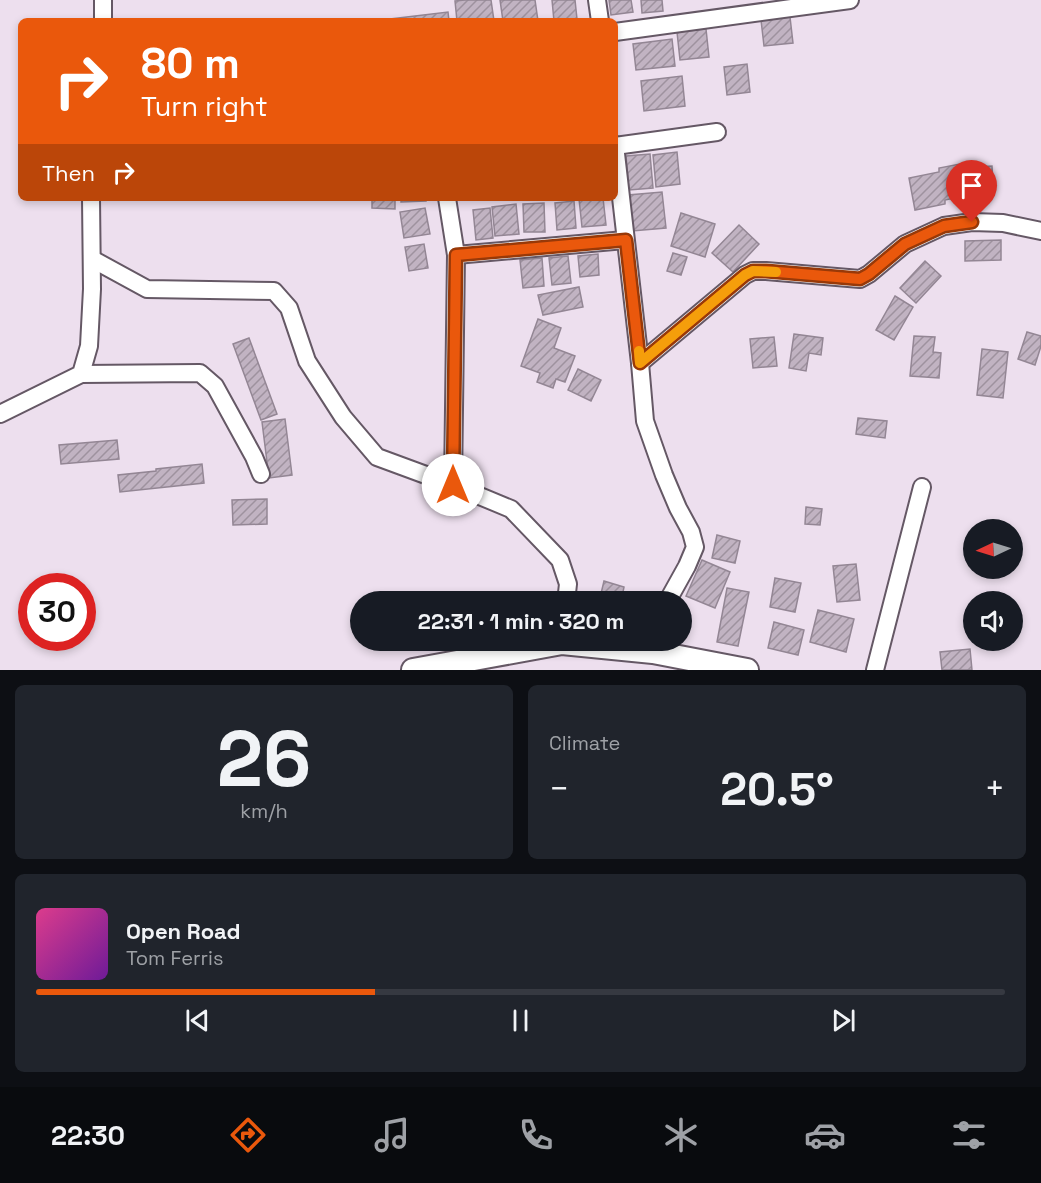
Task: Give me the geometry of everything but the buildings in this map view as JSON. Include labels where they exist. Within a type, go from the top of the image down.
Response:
[{"type":"street","points":[[102,0],[103,18]]},
{"type":"street","points":[[597,0],[600,18]]},
{"type":"street","points":[[618,32],[850,0]]},
{"type":"street","points":[[618,146],[717,132]]},
{"type":"street","points":[[618,172],[645,421],[663,475],[691,532],[695,547],[673,591]]},
{"type":"street","points":[[81,374],[88,346],[92,289],[91,201]]},
{"type":"street","points":[[447,201],[456,255],[453,485]]},
{"type":"street","points":[[640,363],[745,275],[753,271],[860,279],[905,244],[944,226],[972,222],[1003,223],[1041,231]]},
{"type":"street","points":[[456,255],[626,240]]},
{"type":"street","points":[[92,259],[147,289],[274,291],[289,308],[307,361],[343,417],[377,458],[511,509],[560,560],[568,584],[567,591]]},
{"type":"street","points":[[0,414],[81,374],[200,373],[215,386],[261,474]]},
{"type":"street","points":[[875,670],[922,487]]},
{"type":"street","points":[[413,670],[514,651]]},
{"type":"street","points":[[673,651],[747,670]]},
{"type":"slow traffic","points":[[639,351],[640,363],[745,275],[753,271],[776,272]]},
{"type":"route","points":[[453,485],[456,255],[626,240],[640,363],[745,275],[753,271],[860,279],[905,244],[944,226],[972,222]]}]
